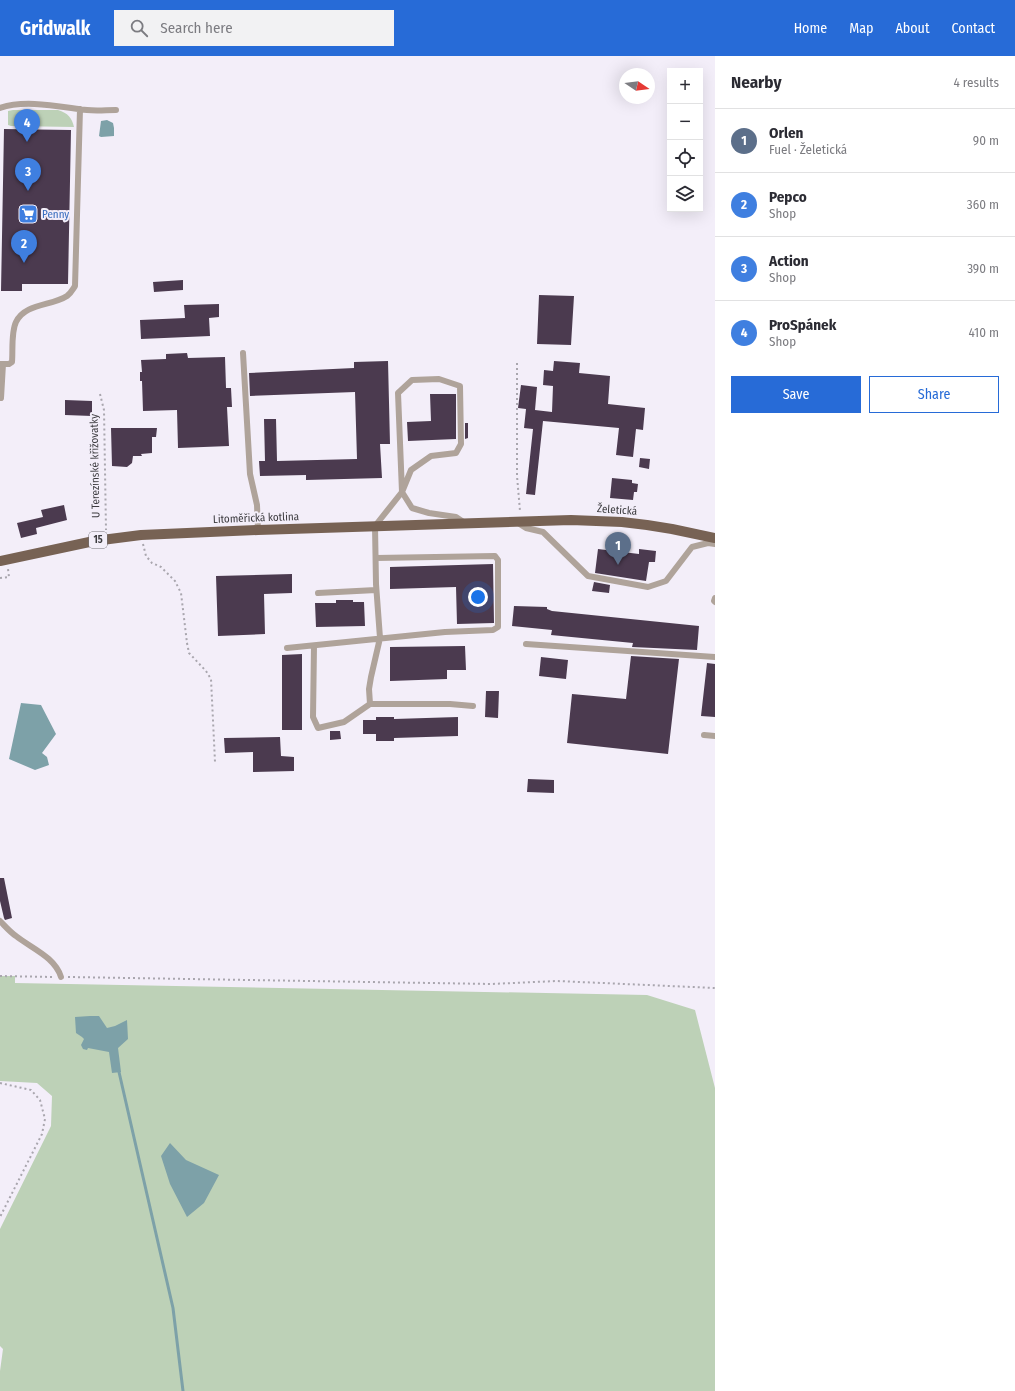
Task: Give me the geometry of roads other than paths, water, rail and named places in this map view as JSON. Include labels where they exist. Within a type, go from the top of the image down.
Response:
[{"type":"main road","name":"Želetická","points":[[518,521],[572,520],[622,522],[672,528],[715,538]]},
{"type":"main road","name":"Litoměřická kotlina","points":[[3,560],[106,539],[141,535],[518,521]]},
{"type":"lane","points":[[0,108],[15,104],[56,105],[116,110]]},
{"type":"lane","points":[[1,398],[1,364],[9,364],[12,362],[14,328],[20,315],[26,311],[67,296],[75,286],[80,108]]},
{"type":"lane","points":[[243,353],[250,474],[257,505],[258,530]]},
{"type":"lane","points":[[370,704],[369,689],[380,638],[376,590],[375,526],[402,492],[411,470],[431,456],[456,453],[461,444],[460,386],[439,379],[412,380],[398,392],[402,492],[412,508],[429,514],[456,517],[465,523]]},
{"type":"lane","points":[[518,521],[526,528],[543,532],[588,576],[648,587],[666,581],[692,547],[708,543],[715,544]]},
{"type":"lane","points":[[287,648],[445,632],[497,629],[497,558],[491,556],[376,558]]},
{"type":"lane","points":[[318,593],[376,590]]},
{"type":"lane","points":[[715,598],[715,602]]},
{"type":"lane","points":[[526,644],[715,657]]},
{"type":"lane","points":[[314,646],[313,717],[318,728],[344,722],[370,704],[450,704],[473,706]]},
{"type":"lane","points":[[704,735],[715,736]]},
{"type":"lane","points":[[0,921],[15,936],[50,960],[60,971],[61,977]]},
{"type":"water","points":[[107,120],[113,123],[114,136],[101,137],[99,136],[101,121]]},
{"type":"water","points":[[21,703],[41,705],[56,734],[42,753],[47,757],[49,765],[35,770],[9,759]]},
{"type":"water","points":[[99,1016],[107,1028],[127,1020],[128,1039],[118,1048],[121,1072],[112,1073],[109,1052],[88,1048],[87,1050],[83,1049],[81,1045],[84,1039],[76,1033],[75,1017]]},
{"type":"water","points":[[170,1143],[186,1160],[219,1175],[204,1203],[187,1217],[170,1184],[161,1156]]},
{"type":"waterway","points":[[119,1072],[173,1308],[183,1391]]},
{"type":"place","name":"ProSpánek","points":[[27,142]]},
{"type":"place","name":"Action","points":[[28,191]]},
{"type":"place","name":"Penny","points":[[28,214]]},
{"type":"place","name":"Pepco","points":[[24,263]]},
{"type":"place","name":"Orlen","points":[[618,565]]}]
